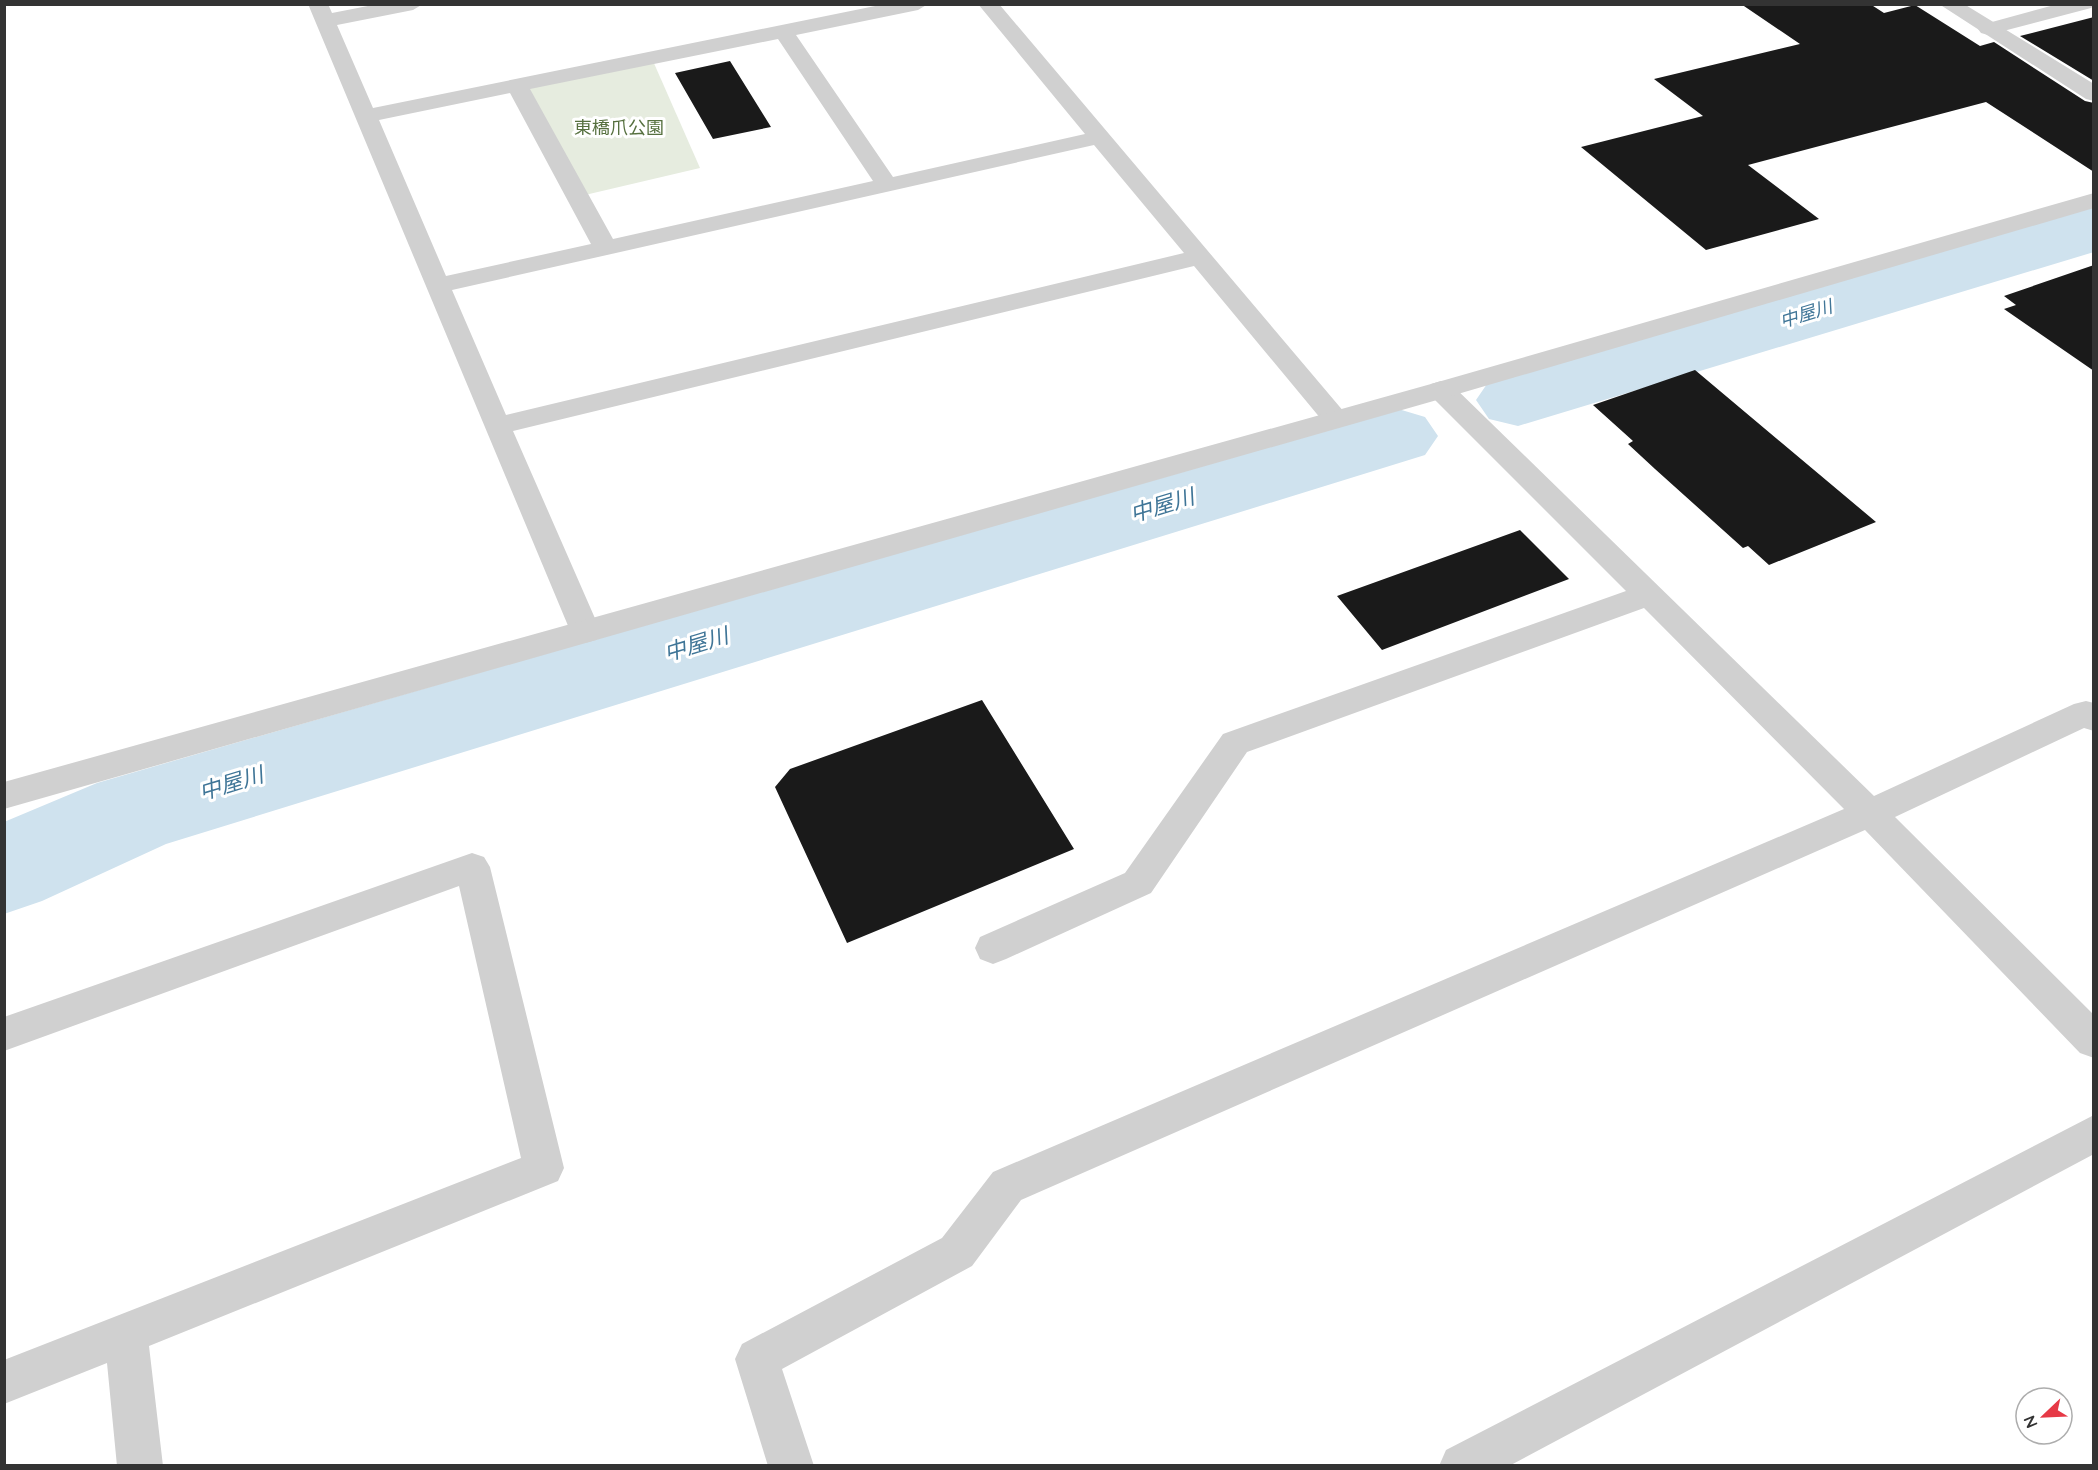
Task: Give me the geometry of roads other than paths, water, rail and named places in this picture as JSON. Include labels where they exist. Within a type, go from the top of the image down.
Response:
[{"type":"street","points":[[413,4],[322,13],[585,632]]},
{"type":"street","points":[[365,116],[918,4]]},
{"type":"street","points":[[988,4],[1336,419]]},
{"type":"street","points":[[1949,4],[2094,94]]},
{"type":"street","points":[[1988,29],[2084,4]]},
{"type":"street","points":[[784,32],[887,185]]},
{"type":"street","points":[[517,86],[605,248]]},
{"type":"street","points":[[438,286],[1100,137]]},
{"type":"street","points":[[4,796],[1441,390],[2094,200]]},
{"type":"street","points":[[497,426],[1200,257]]},
{"type":"street","points":[[1441,390],[1870,813],[2094,1041]]},
{"type":"street","points":[[993,948],[1138,883],[1235,743],[1648,595]]},
{"type":"street","points":[[791,1466],[758,1359],[957,1252],[1006,1186],[1870,813],[2086,712],[2094,719]]},
{"type":"street","points":[[4,1034],[472,867],[544,1167],[4,1382]]},
{"type":"street","points":[[1462,1466],[2094,1134]]},
{"type":"street","points":[[126,1334],[140,1466]]},
{"type":"waterway","name":"中屋川","points":[[1518,400],[2094,228]]},
{"type":"waterway","name":"中屋川","points":[[4,870],[134,812],[1395,436]]},
{"type":"park label","name":"東橋爪公園","points":[[619,128]]}]
